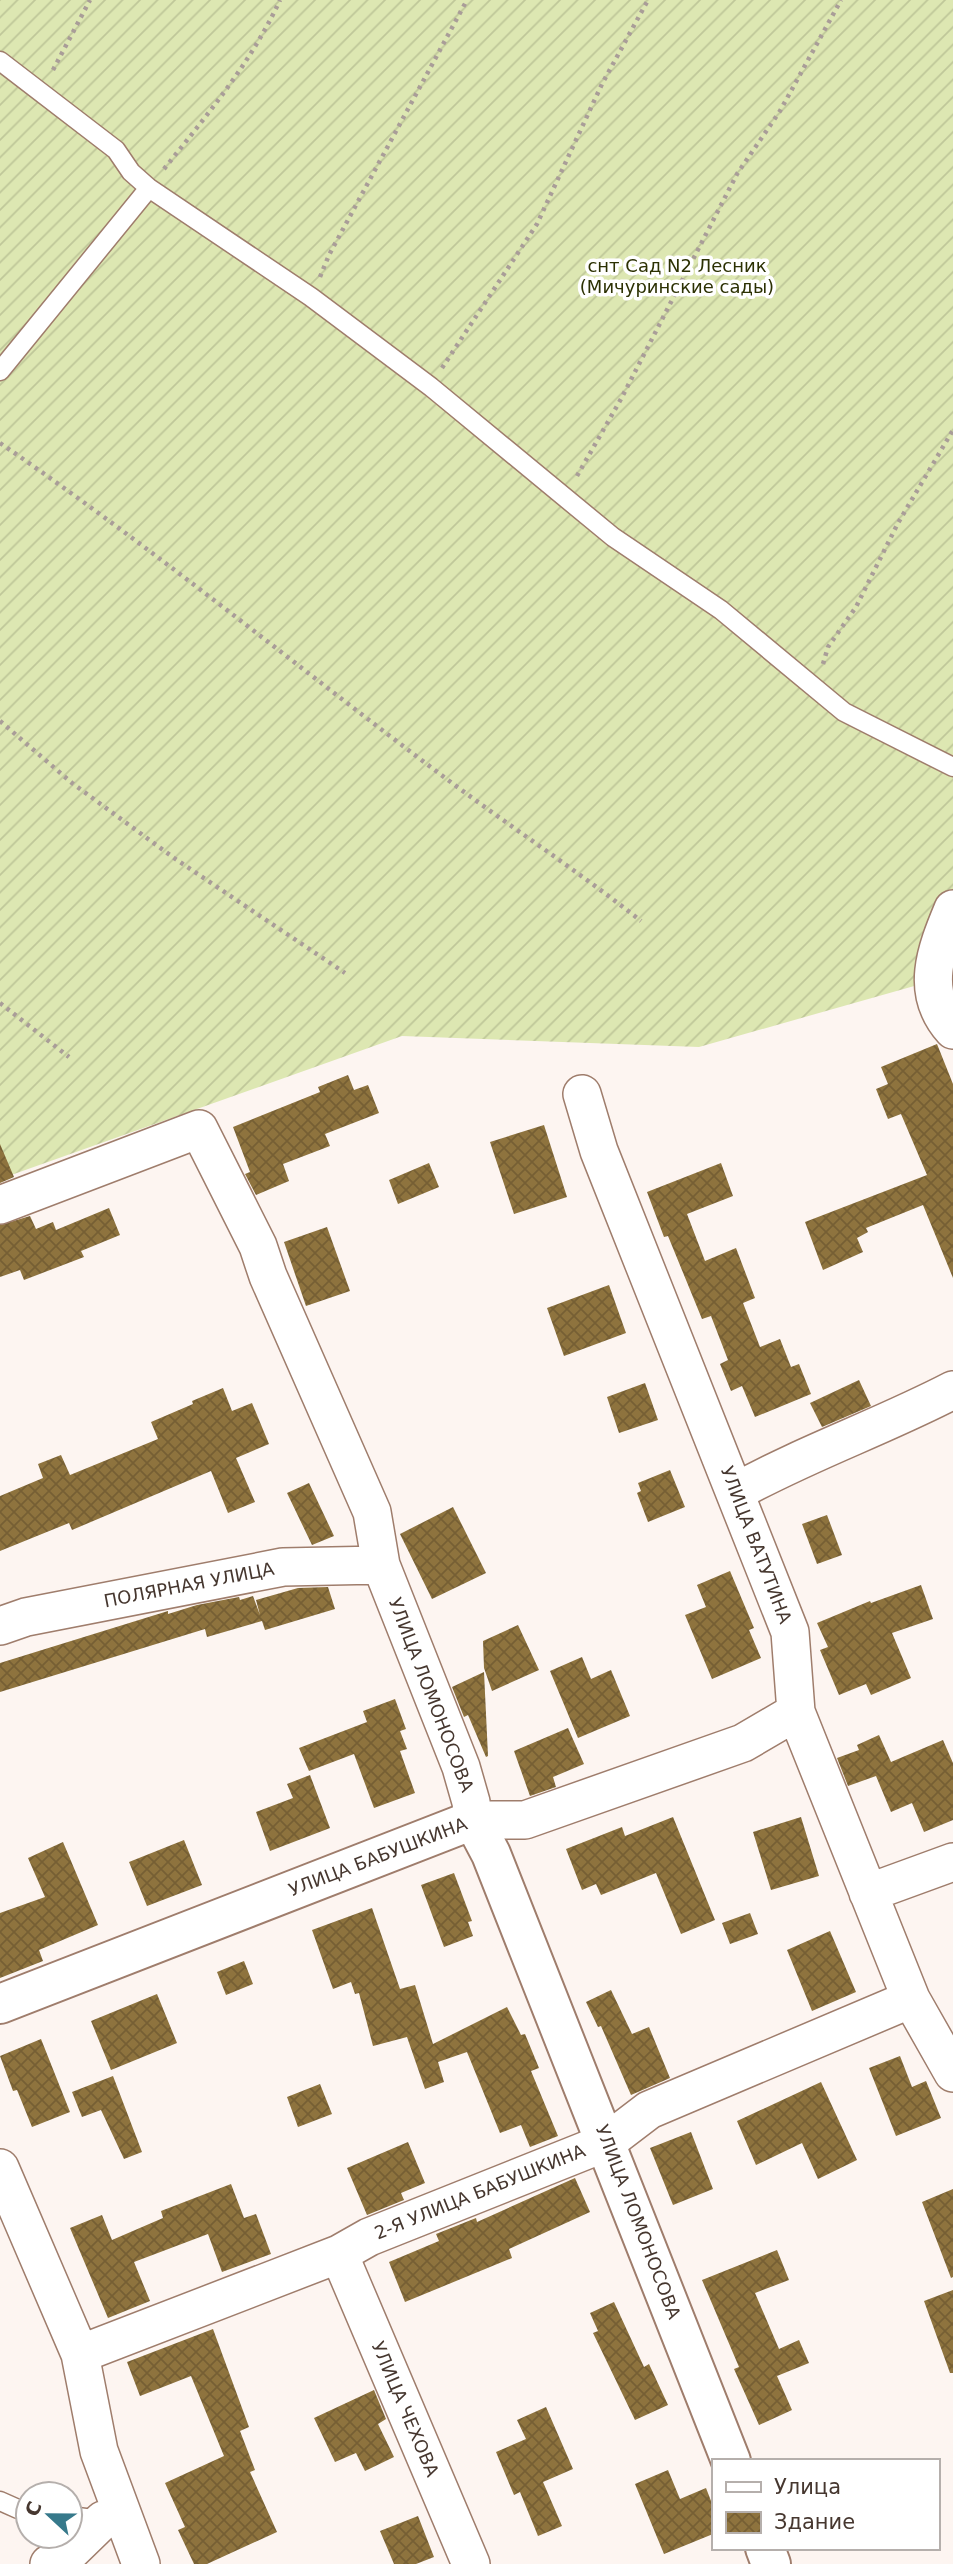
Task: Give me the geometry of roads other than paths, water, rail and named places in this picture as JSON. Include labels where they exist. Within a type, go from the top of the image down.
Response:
[{"type":"street","points":[[953,909],[936,949],[934,996],[942,1018],[953,1030]]},
{"type":"street","name":"УЛИЦА ВАТУТИНА","points":[[582,1094],[599,1151],[790,1632],[796,1712],[911,1999],[953,2073]]},
{"type":"street","name":"УЛИЦА ЛОМОНОСОВА","points":[[0,1205],[199,1129],[258,1246],[268,1276],[372,1512],[381,1565],[461,1767],[473,1820],[491,1854],[607,2142],[730,2459]]},
{"type":"street","points":[[736,1492],[785,1465],[953,1390]]},
{"type":"street","name":"ПОЛЯРНАЯ УЛИЦА","points":[[0,1626],[26,1617],[282,1567],[381,1565]]},
{"type":"street","name":"УЛИЦА БАБУШКИНА","points":[[0,2004],[473,1820],[525,1820],[743,1743],[796,1712]]},
{"type":"street","points":[[868,1893],[953,1862]]},
{"type":"street","name":"2-Я УЛИЦА БАБУШКИНА","points":[[80,2354],[339,2254],[369,2237],[607,2142],[649,2110],[911,1999]]},
{"type":"street","points":[[0,2168],[80,2354],[99,2451],[98,2517],[67,2556],[49,2564]]},
{"type":"street","name":"УЛИЦА ЧЕХОВА","points":[[339,2254],[471,2564]]},
{"type":"street","points":[[98,2517],[141,2564]]},
{"type":"lane","points":[[0,61],[116,150],[131,172],[149,188],[311,298],[431,387],[613,537],[721,610],[844,712],[953,767]]},
{"type":"lane","points":[[0,371],[149,188]]},
{"type":"park label","name":"снт Сад N2 Лесник (Мичуринские сады)","points":[[677,276]]}]
